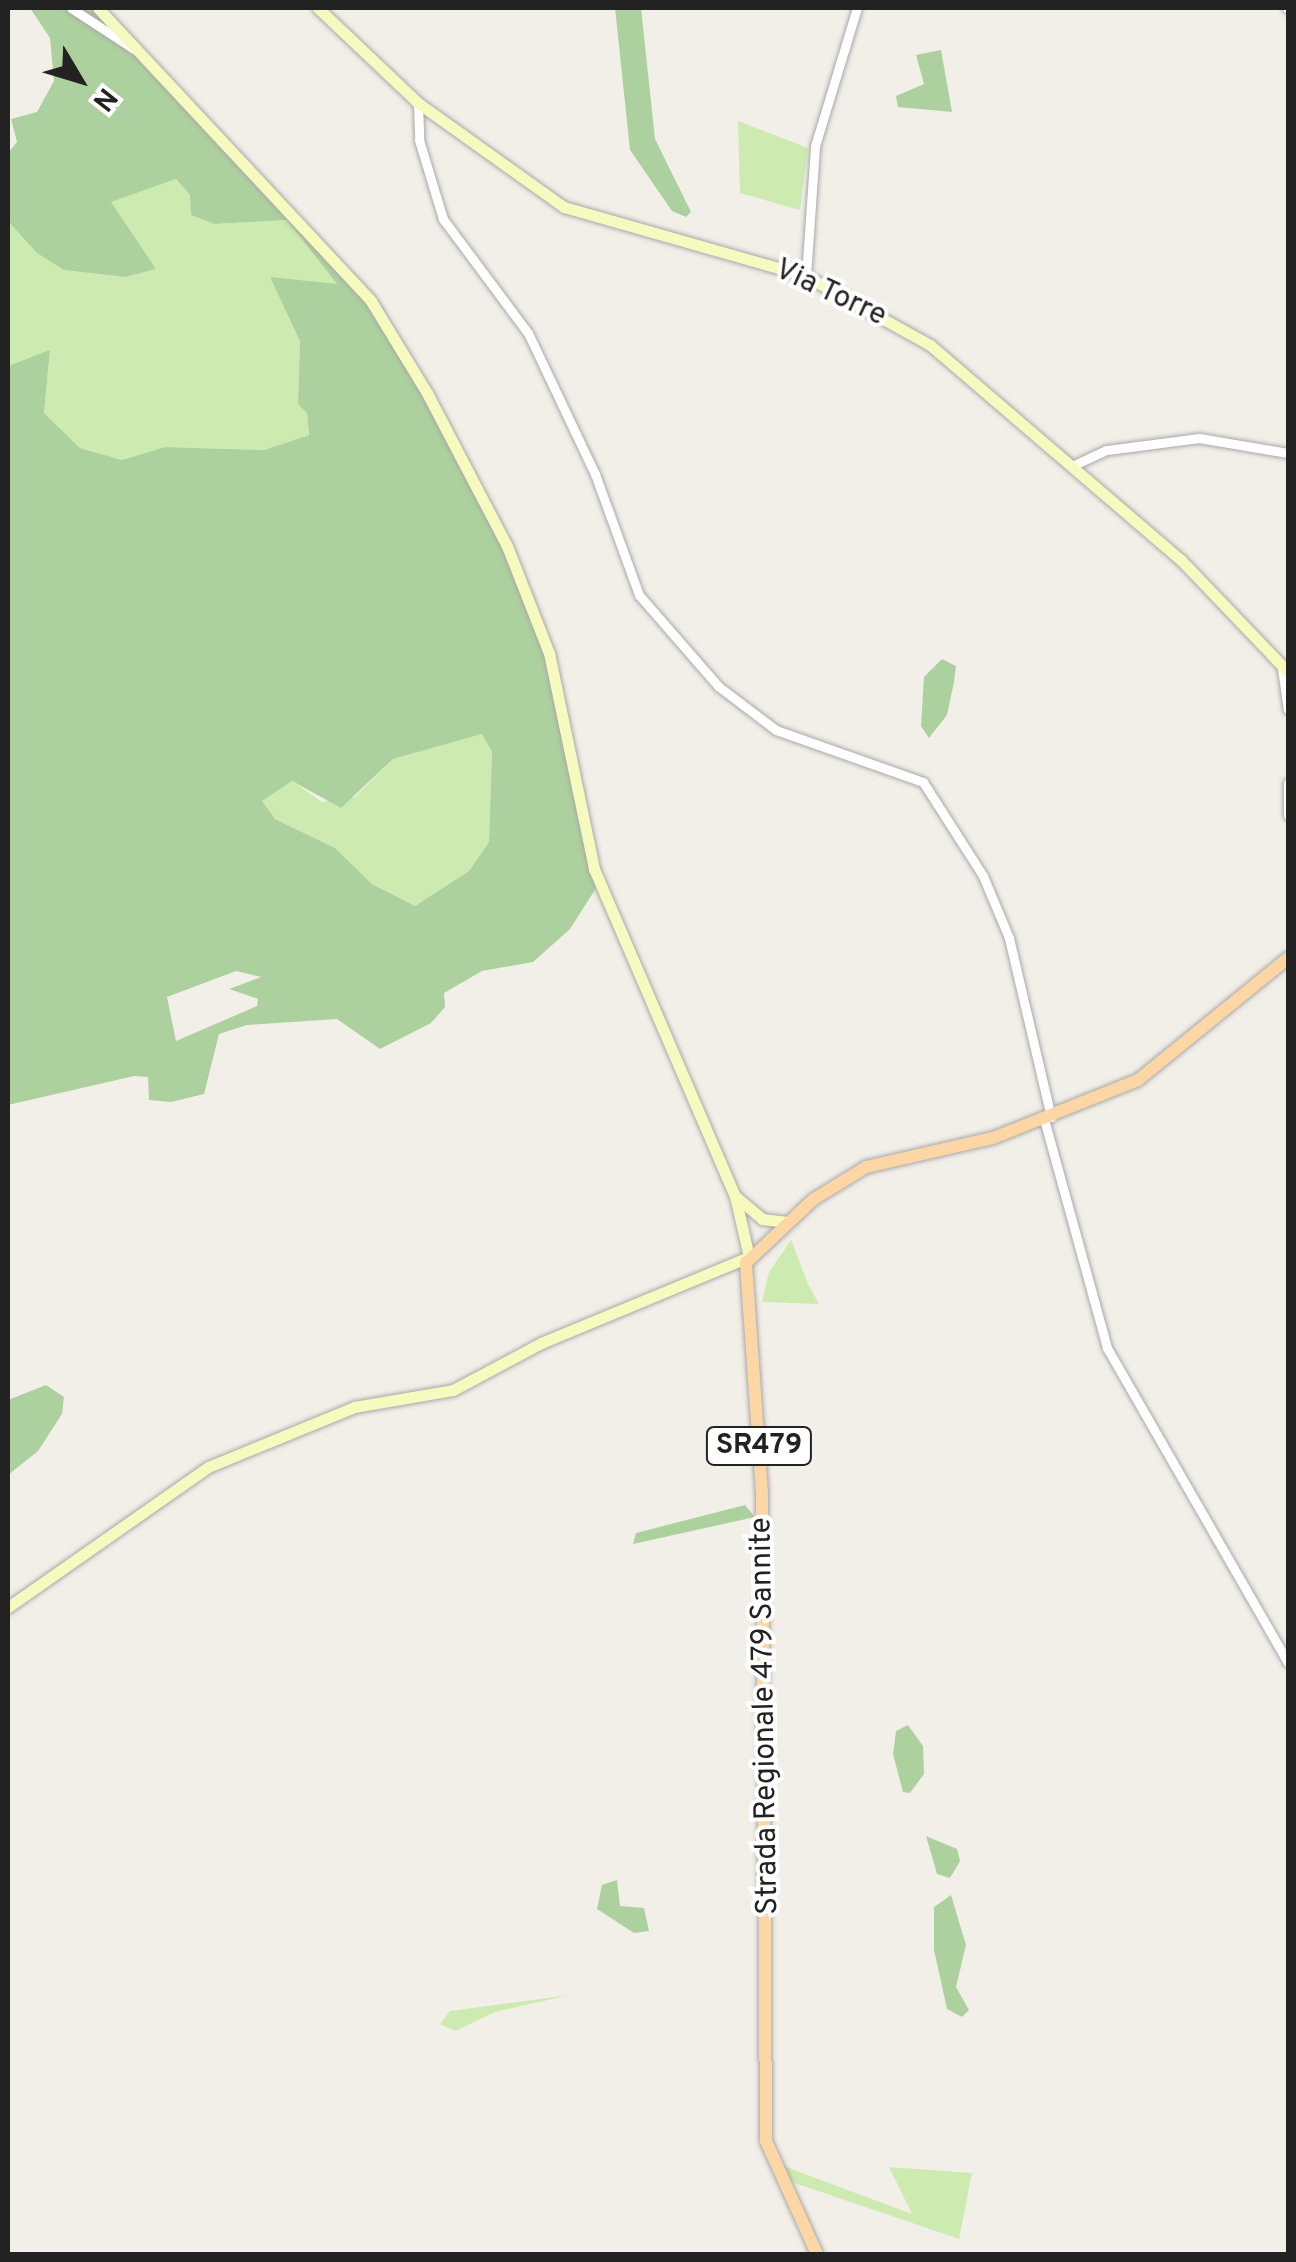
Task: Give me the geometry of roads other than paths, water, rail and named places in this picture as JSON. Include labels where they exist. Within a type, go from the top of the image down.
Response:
[{"type":"main road","points":[[98,8],[371,301],[472,475],[549,653],[594,868],[735,1196],[749,1257]]},
{"type":"main road","name":"Via Torre","points":[[318,8],[418,103],[564,207],[806,276],[959,366],[1181,560],[1285,670]]},
{"type":"main road","points":[[8,1607],[208,1467],[354,1407],[453,1390],[541,1343],[749,1257],[785,1222],[866,1167],[1047,1118],[1152,1072],[1288,958]]},
{"type":"main road","points":[[735,1196],[762,1219],[785,1222]]},
{"type":"main road","name":"Strada Regionale 479 Sannite","points":[[749,1257],[764,1570],[766,2141],[817,2254]]},
{"type":"street","points":[[70,8],[136,46]]},
{"type":"street","points":[[806,276],[815,146],[857,8]]},
{"type":"street","points":[[418,103],[417,130],[438,209],[528,333],[594,474],[639,595],[718,686],[776,730],[923,782],[983,876],[1018,963],[1047,1118],[1107,1348],[1288,1663]]},
{"type":"street","points":[[1072,466],[1106,450],[1199,438],[1288,453]]},
{"type":"street","points":[[1285,670],[1288,710]]},
{"type":"street","points":[[1288,784],[1288,816]]}]
